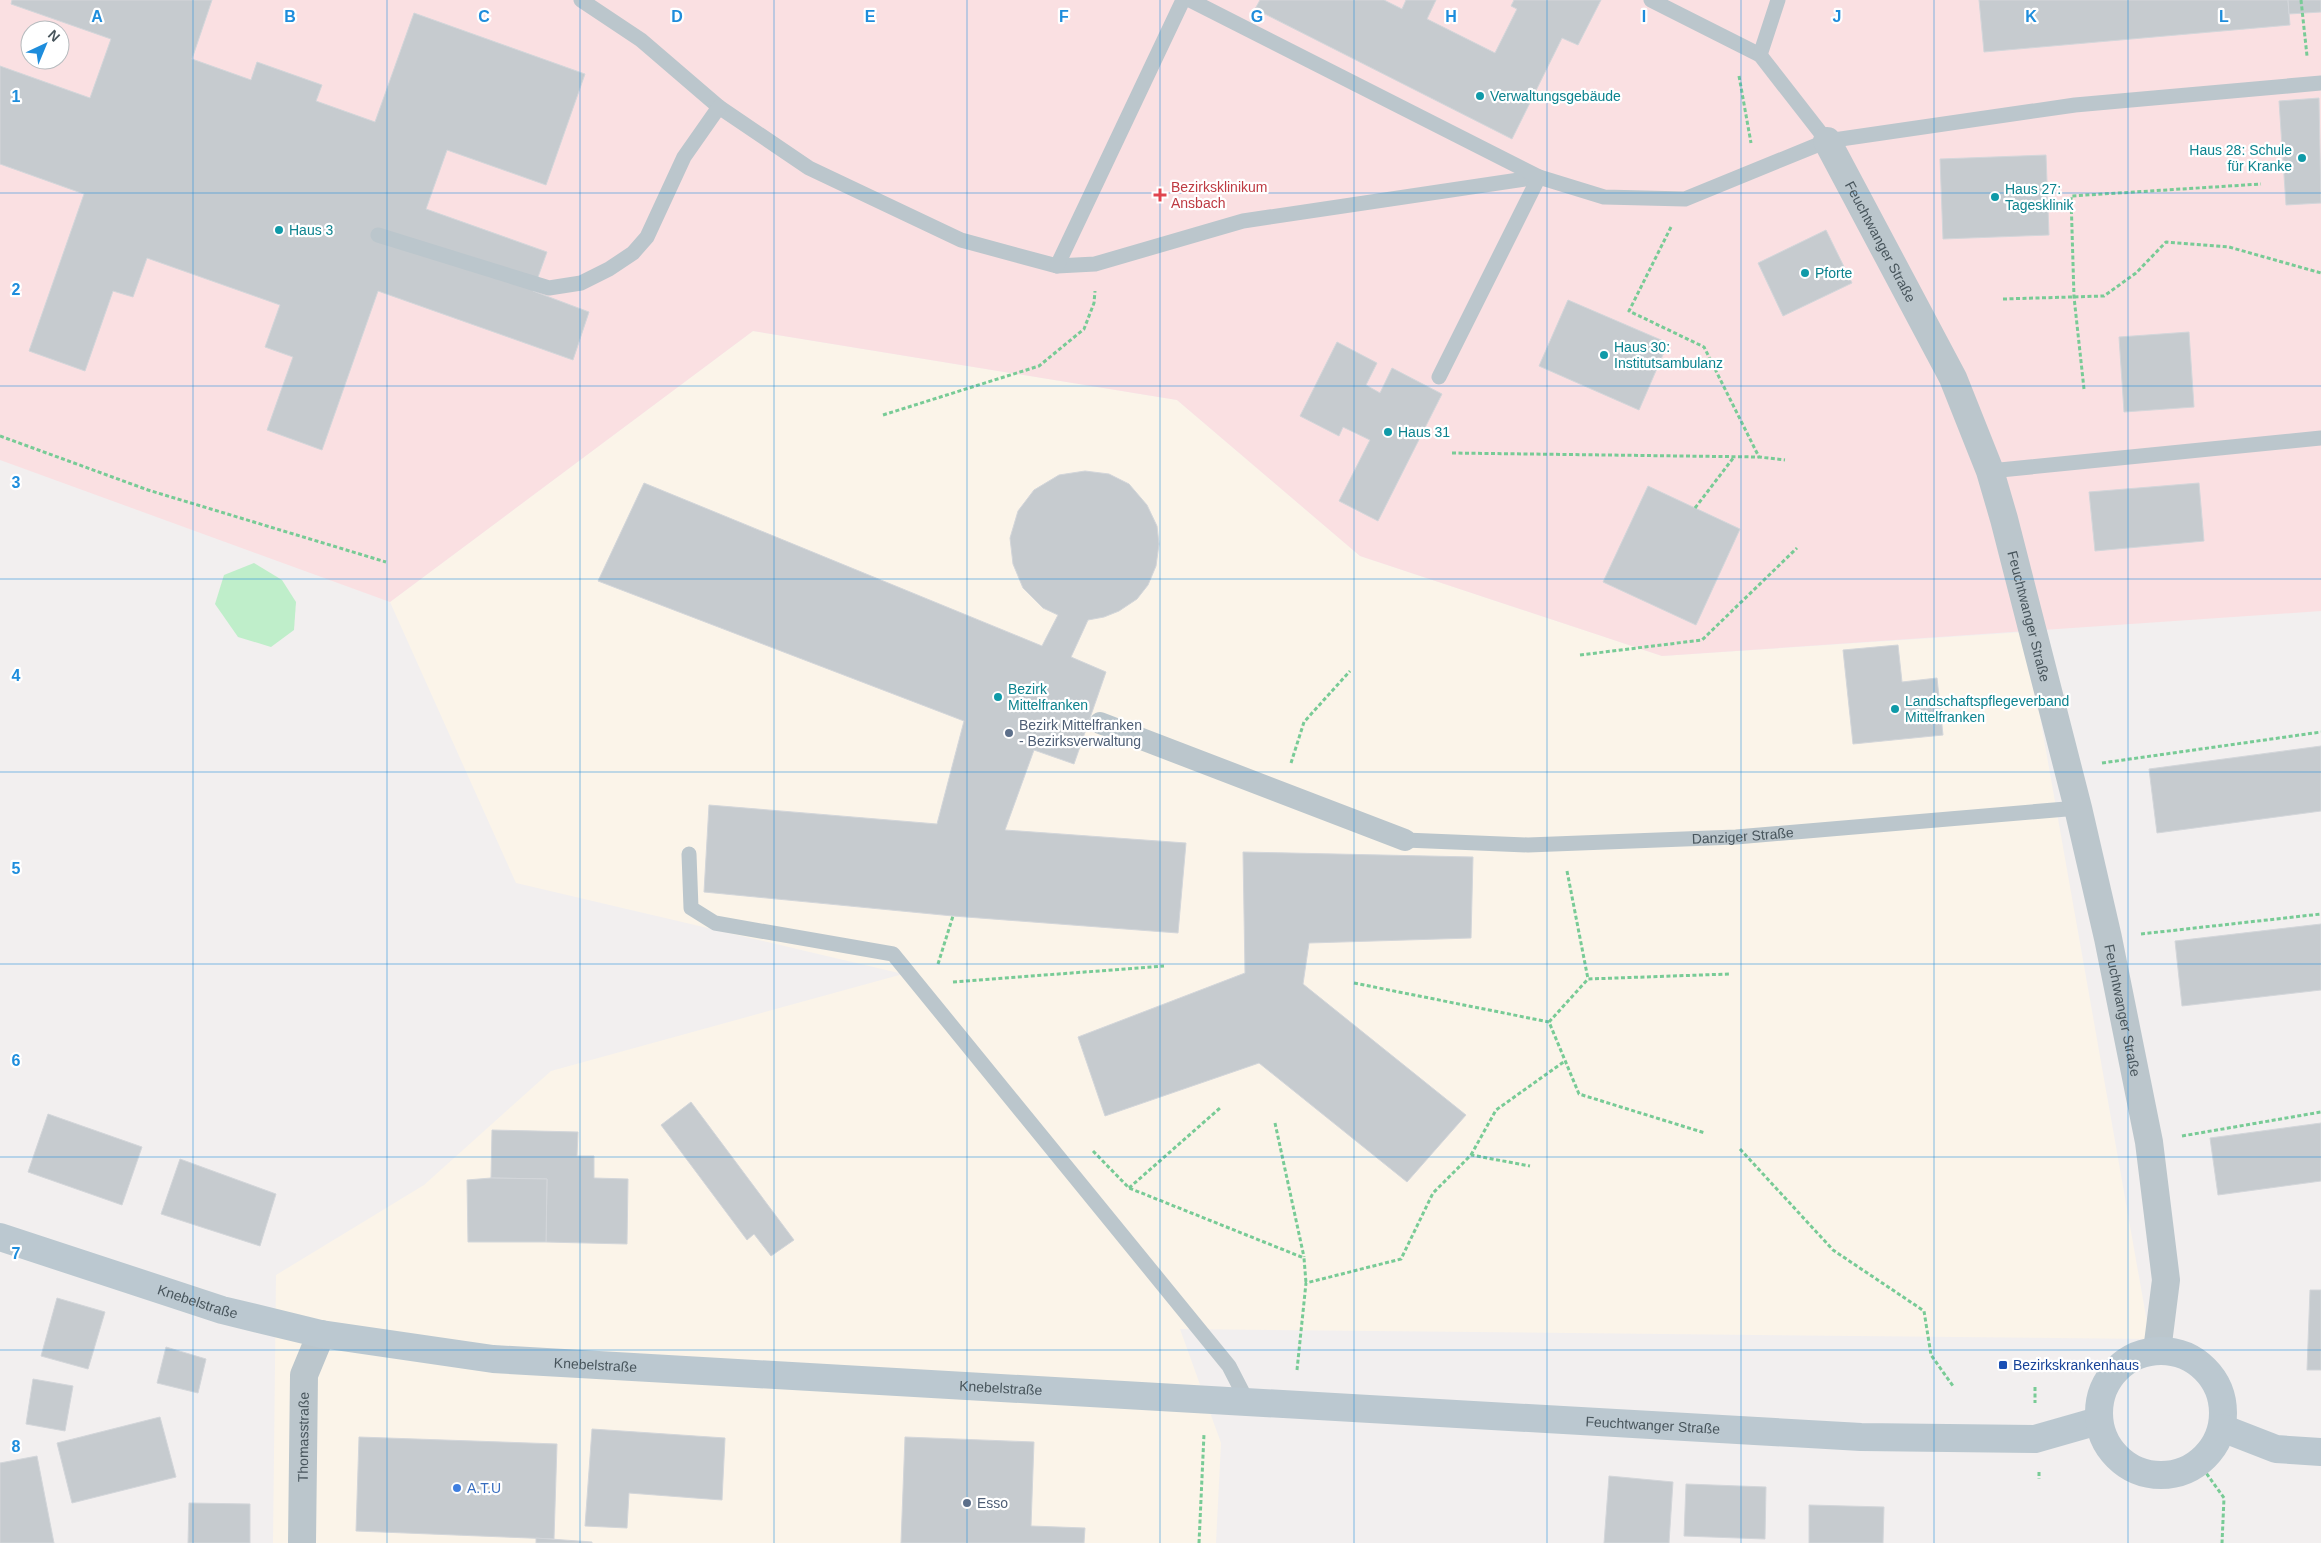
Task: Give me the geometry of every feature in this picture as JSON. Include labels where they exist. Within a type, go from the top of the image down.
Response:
[{"type":"main road","name":"Knebelstraße","points":[[0,1237],[222,1310],[320,1334],[493,1359],[1207,1399]]},
{"type":"main road","points":[[2157,1351],[2180,1354],[2201,1364],[2216,1382],[2223,1404],[2222,1428],[2214,1447],[2199,1463],[2180,1473],[2158,1476],[2137,1471],[2118,1459],[2105,1442],[2098,1421],[2099,1400],[2107,1382],[2120,1366],[2137,1355],[2157,1351]]},
{"type":"main road","name":"Feuchtwanger Straße","points":[[1207,1399],[1861,1437],[2036,1439],[2098,1421]]},
{"type":"main road","points":[[2222,1428],[2276,1449],[2321,1452]]},
{"type":"street","name":"Feuchtwanger Straße","points":[[1827,141],[1953,378],[1990,471],[2069,768],[2108,938],[2149,1142],[2166,1280],[2157,1351]]},
{"type":"street","points":[[1100,723],[1405,840]]},
{"type":"street","name":"Thomasstraße","points":[[302,1543],[304,1376],[320,1334]]},
{"type":"lane","points":[[581,0],[641,40],[719,107],[809,168],[961,240],[1057,266],[1095,264],[1243,221],[1539,177]]},
{"type":"lane","points":[[1057,266],[1183,0]]},
{"type":"lane","points":[[1190,0],[1539,177],[1604,197],[1685,199],[1827,141],[2075,105],[2315,84]]},
{"type":"lane","name":"Feuchtwanger Straße","points":[[1651,0],[1760,55],[1827,141]]},
{"type":"lane","points":[[1760,55],[1778,0]]},
{"type":"lane","points":[[378,235],[549,288],[581,283],[610,269],[633,253],[647,237],[684,157],[719,107]]},
{"type":"lane","points":[[1438,377],[1539,177]]},
{"type":"lane","points":[[1990,471],[2321,438]]},
{"type":"lane","name":"Danziger Straße","points":[[1405,840],[1528,844],[1736,837],[2078,808]]},
{"type":"lane","points":[[689,854],[691,908],[715,923],[893,954],[1230,1366],[1247,1401]]},
{"type":"path","points":[[2301,0],[2315,84]]},
{"type":"path","points":[[1732,41],[1756,170]]},
{"type":"path","points":[[2084,389],[2074,297],[2071,196],[2261,184]]},
{"type":"path","points":[[1685,199],[1629,311],[1704,347],[1759,457]]},
{"type":"path","points":[[2003,300],[2104,296],[2136,273],[2166,242],[2229,247],[2321,273]]},
{"type":"path","points":[[883,415],[1039,366],[1084,328],[1094,303],[1095,264]]},
{"type":"path","points":[[0,436],[148,490],[386,562]]},
{"type":"path","points":[[1452,453],[1734,456],[1786,460]]},
{"type":"path","points":[[1695,508],[1734,456]]},
{"type":"path","points":[[1580,654],[1702,640],[1797,548]]},
{"type":"path","points":[[1282,792],[1304,722],[1350,671]]},
{"type":"path","points":[[2069,768],[2321,732]]},
{"type":"path","points":[[1562,843],[1588,979]]},
{"type":"path","points":[[2108,938],[2321,914]]},
{"type":"path","points":[[938,967],[953,916]]},
{"type":"path","points":[[952,982],[1164,966]]},
{"type":"path","points":[[1549,1022],[1588,979],[1729,974]]},
{"type":"path","points":[[1354,983],[1549,1022]]},
{"type":"path","points":[[1549,1022],[1578,1094],[1705,1133]]},
{"type":"path","points":[[1306,1282],[1401,1260],[1433,1193],[1471,1155],[1496,1110],[1565,1061]]},
{"type":"path","points":[[1129,1188],[1220,1108]]},
{"type":"path","points":[[2149,1142],[2321,1112]]},
{"type":"path","points":[[1275,1123],[1304,1258],[1306,1282],[1297,1369],[1296,1404]]},
{"type":"path","points":[[1088,1146],[1129,1188],[1304,1258]]},
{"type":"path","points":[[1740,1149],[1834,1250],[1924,1311],[1930,1355],[1953,1386]]},
{"type":"path","points":[[1471,1155],[1530,1166]]},
{"type":"path","points":[[1198,1543],[1207,1399]]},
{"type":"path","points":[[2199,1463],[2224,1498],[2222,1543]]},
{"type":"shaded area","name":"Bezirksklinikum Ansbach","points":[[0,0],[2321,0],[2321,611],[1662,656],[1360,556],[1177,400],[753,331],[390,602],[0,460]]},
{"type":"shaded area","points":[[753,331],[1177,400],[1360,556],[1662,656],[2025,632],[2150,1339],[1180,1329],[1221,1443],[1216,1543],[273,1543],[276,1275],[424,1185],[551,1071],[903,974],[516,883],[390,602]]},
{"type":"green space","points":[[254,563],[282,580],[296,602],[294,630],[271,647],[238,637],[215,604],[224,575]]},
{"type":"building","name":"Haus 3","points":[[12,0],[212,0],[192,59],[251,80],[257,62],[322,85],[316,101],[375,122],[414,13],[585,74],[546,185],[447,150],[426,209],[547,252],[533,291],[589,312],[573,360],[378,291],[322,450],[267,430],[293,357],[265,347],[280,305],[147,258],[133,297],[113,291],[85,371],[29,351],[84,194],[0,164],[0,66],[90,98],[111,39],[70,25],[70,20],[57,20],[11,4]]},
{"type":"building","name":"Verwaltungsgebäude","points":[[1260,0],[1384,0],[1402,9],[1406,0],[1436,0],[1427,19],[1495,53],[1517,9],[1511,6],[1514,0],[1601,0],[1578,45],[1562,38],[1512,139],[1255,9]]},
{"type":"building","points":[[1979,0],[2288,0],[2290,25],[1984,52]]},
{"type":"building","points":[[2288,0],[2321,0],[2321,12],[2289,14]]},
{"type":"building","name":"Haus 28: Schule für Kranke","points":[[2319,98],[2321,203],[2286,205],[2279,101]]},
{"type":"building","name":"Haus 27: Tagesklinik","points":[[2046,155],[2049,235],[1943,239],[1940,159]]},
{"type":"building","name":"Pforte","points":[[1826,230],[1852,283],[1783,316],[1758,263]]},
{"type":"building","name":"Haus 30: Institutsambulanz","points":[[1568,300],[1668,343],[1639,410],[1539,366]]},
{"type":"building","points":[[2189,332],[2194,407],[2124,412],[2119,337]]},
{"type":"building","name":"Haus 31","points":[[1337,342],[1377,363],[1366,385],[1380,393],[1392,368],[1442,394],[1378,521],[1339,501],[1370,440],[1343,427],[1339,436],[1300,416]]},
{"type":"building","name":"Bezirk Mittelfranken","points":[[1085,471],[1109,474],[1129,484],[1147,505],[1157,526],[1159,544],[1156,566],[1148,585],[1137,599],[1119,611],[1104,617],[1088,620],[1071,657],[1106,672],[1074,764],[1034,750],[1005,830],[1186,843],[1178,933],[953,916],[704,892],[709,805],[937,824],[964,721],[598,581],[644,483],[1042,646],[1058,615],[1043,608],[1023,588],[1013,564],[1010,538],[1018,511],[1034,490],[1059,475]]},
{"type":"building","points":[[2199,483],[2204,541],[2095,551],[2089,492]]},
{"type":"building","points":[[1648,486],[1740,529],[1696,625],[1603,582]]},
{"type":"building","name":"Landschaftspflegeverband Mittelfranken","points":[[1898,645],[1902,682],[1937,678],[1943,735],[1853,744],[1843,650]]},
{"type":"building","points":[[2321,746],[2321,811],[2157,833],[2149,769]]},
{"type":"building","points":[[1243,852],[1473,857],[1471,938],[1309,943],[1303,984],[1466,1115],[1407,1182],[1259,1063],[1105,1116],[1078,1037],[1245,973]]},
{"type":"building","points":[[2321,924],[2321,990],[2182,1006],[2175,941]]},
{"type":"building","points":[[691,1102],[794,1240],[771,1256],[754,1234],[747,1240],[661,1125]]},
{"type":"building","points":[[48,1114],[142,1147],[122,1205],[28,1172]]},
{"type":"building","points":[[2321,1123],[2321,1181],[2218,1195],[2210,1138]]},
{"type":"building","points":[[492,1130],[578,1132],[577,1156],[594,1156],[594,1178],[628,1179],[627,1244],[546,1242],[547,1179],[491,1178]]},
{"type":"building","points":[[180,1159],[276,1194],[260,1246],[161,1214]]},
{"type":"building","points":[[491,1178],[547,1179],[546,1242],[468,1242],[467,1180]]},
{"type":"building","points":[[2310,1290],[2321,1290],[2321,1370],[2307,1370]]},
{"type":"building","points":[[57,1298],[105,1312],[88,1369],[41,1356]]},
{"type":"building","points":[[166,1347],[206,1359],[198,1393],[157,1383]]},
{"type":"building","points":[[33,1379],[73,1386],[65,1431],[26,1424]]},
{"type":"building","points":[[160,1417],[176,1477],[72,1503],[57,1443]]},
{"type":"building","points":[[592,1429],[725,1438],[722,1500],[629,1493],[627,1528],[585,1526]]},
{"type":"building","name":"A.T.U","points":[[359,1437],[557,1444],[554,1539],[356,1531]]},
{"type":"building","points":[[905,1437],[1034,1442],[1031,1526],[1085,1528],[1084,1543],[901,1543]]},
{"type":"building","points":[[37,1456],[54,1543],[0,1543],[0,1463]]},
{"type":"building","points":[[1609,1476],[1673,1482],[1669,1543],[1604,1543]]},
{"type":"building","points":[[1686,1484],[1766,1487],[1765,1539],[1684,1536]]},
{"type":"building","points":[[189,1503],[250,1504],[250,1543],[188,1543]]},
{"type":"building","points":[[1809,1505],[1884,1507],[1883,1543],[1809,1543]]},
{"type":"building","points":[[536,1538],[592,1542],[592,1543],[536,1543]]},
{"type":"place","name":"Verwaltungsgebäude","points":[[1480,96]]},
{"type":"place","name":"Haus 28: Schule für Kranke","points":[[2302,158]]},
{"type":"place","name":"Bezirksklinikum Ansbach","points":[[1160,195]]},
{"type":"place","name":"Haus 27: Tagesklinik","points":[[1995,197]]},
{"type":"place","name":"Haus 3","points":[[279,230]]},
{"type":"place","name":"Pforte","points":[[1805,273]]},
{"type":"place","name":"Haus 30: Institutsambulanz","points":[[1604,355]]},
{"type":"place","name":"Haus 31","points":[[1388,432]]},
{"type":"place","name":"Bezirk Mittelfranken","points":[[998,697]]},
{"type":"place","name":"Landschaftspflegeverband Mittelfranken","points":[[1895,709]]},
{"type":"place","name":"Bezirk Mittelfranken - Bezirksverwaltung","points":[[1009,733]]},
{"type":"place","name":"Bezirkskrankenhaus","points":[[2003,1365]]},
{"type":"place","name":"A.T.U","points":[[457,1488]]},
{"type":"place","name":"Esso","points":[[967,1503]]}]
